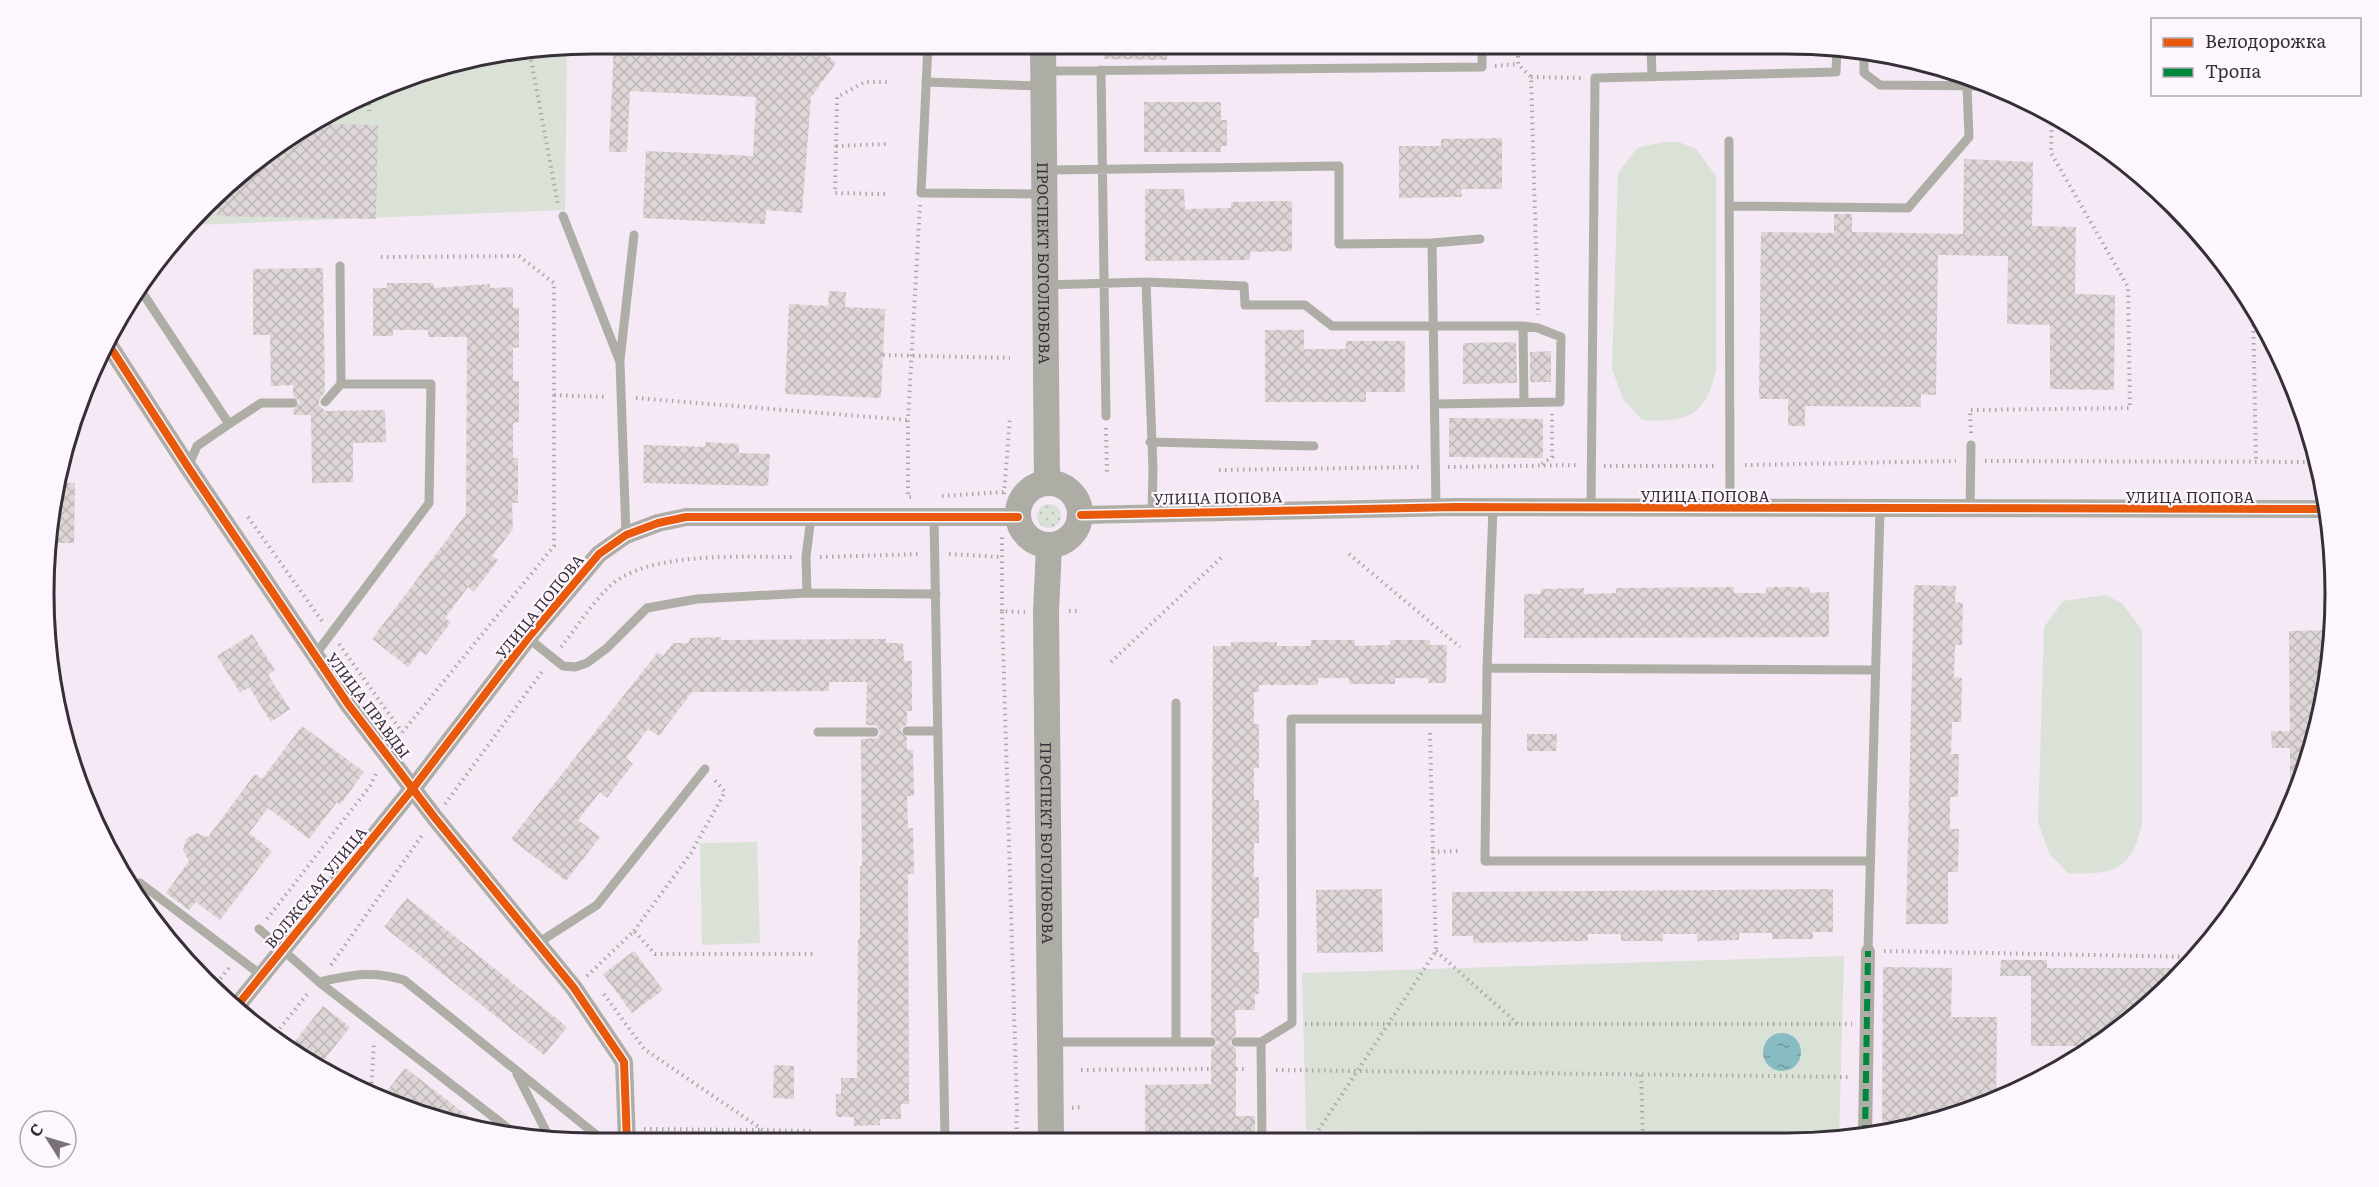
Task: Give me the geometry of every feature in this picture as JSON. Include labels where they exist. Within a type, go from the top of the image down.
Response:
[{"type":"main road","name":"ПРОСПЕКТ БОГОЛЮБОВА","points":[[1043,54],[1047,483]]},
{"type":"main road","points":[[1047,483],[1060,484],[1071,491],[1079,502],[1081,515],[1078,527],[1071,537],[1049,546],[1028,537],[1018,517],[1019,504],[1025,494],[1035,486],[1047,483]]},
{"type":"main road","name":"ПРОСПЕКТ БОГОЛЮБОВА","points":[[1049,546],[1046,612],[1052,1133]]},
{"type":"street","name":"УЛИЦА ПРАВДЫ","points":[[112,350],[348,704],[414,786],[435,818],[574,988],[624,1062],[627,1133]]},
{"type":"street","name":"УЛИЦА ПОПОВА","points":[[1081,515],[1436,508],[2318,509]]},
{"type":"street","name":"УЛИЦА ПОПОВА","points":[[414,786],[528,638],[599,554],[626,535],[658,523],[686,517],[1018,517]]},
{"type":"street","name":"ВОЛЖСКАЯ УЛИЦА","points":[[241,1001],[414,786]]},
{"type":"street","points":[[1865,1127],[1868,951]]},
{"type":"lane","points":[[927,54],[921,193],[1044,182],[1103,168],[1338,166],[1339,244],[1432,243],[1480,239]]},
{"type":"lane","points":[[926,82],[1043,78],[1101,70],[1482,67],[1482,54]]},
{"type":"lane","points":[[1651,54],[1652,75]]},
{"type":"lane","points":[[1591,508],[1595,78],[1836,72],[1837,57]]},
{"type":"lane","points":[[1729,206],[1908,208],[1969,137],[1967,86],[1880,85],[1864,73],[1864,60]]},
{"type":"lane","points":[[1101,70],[1106,417]]},
{"type":"lane","points":[[1729,141],[1730,509]]},
{"type":"lane","points":[[563,216],[620,362]]},
{"type":"lane","points":[[626,535],[620,362],[634,236]]},
{"type":"lane","points":[[1432,243],[1436,508]]},
{"type":"lane","points":[[325,402],[341,384],[340,266]]},
{"type":"lane","points":[[1146,282],[1150,442],[1153,470],[1152,512]]},
{"type":"lane","points":[[1045,285],[1146,282],[1244,286],[1245,305],[1305,305],[1332,326],[1523,326],[1538,328],[1561,337],[1560,402],[1435,404]]},
{"type":"lane","points":[[144,295],[229,424]]},
{"type":"lane","points":[[1523,326],[1524,402]]},
{"type":"lane","points":[[315,655],[429,503],[431,384],[341,384]]},
{"type":"lane","points":[[188,467],[197,446],[261,403],[293,402]]},
{"type":"lane","points":[[1150,442],[1314,446]]},
{"type":"lane","points":[[1970,510],[1971,445]]},
{"type":"lane","points":[[1493,508],[1485,719],[1485,861],[1870,861]]},
{"type":"lane","points":[[1868,951],[1880,509]]},
{"type":"lane","points":[[807,593],[806,557],[811,517]]},
{"type":"lane","points":[[934,517],[945,1133]]},
{"type":"lane","points":[[528,638],[563,666],[575,668],[587,663],[607,648],[647,608],[697,599],[807,593],[936,594]]},
{"type":"lane","points":[[1487,668],[1875,670]]},
{"type":"lane","points":[[1176,703],[1176,1042]]},
{"type":"lane","points":[[1236,1042],[1261,1042],[1292,1023],[1291,719],[1430,721],[1485,719]]},
{"type":"lane","points":[[907,731],[937,731]]},
{"type":"lane","points":[[818,732],[874,732]]},
{"type":"lane","points":[[538,943],[597,905],[705,769]]},
{"type":"lane","points":[[140,883],[261,975]]},
{"type":"lane","points":[[259,929],[319,982],[504,1125]]},
{"type":"lane","points":[[319,982],[369,973],[379,973],[404,980],[594,1133]]},
{"type":"lane","points":[[1051,1042],[1211,1042]]},
{"type":"lane","points":[[1261,1042],[1262,1133]]},
{"type":"lane","points":[[514,1070],[545,1130]]},
{"type":"path","points":[[1518,54],[1518,64],[1531,77],[1538,328]]},
{"type":"path","points":[[531,58],[555,199],[563,216]]},
{"type":"path","points":[[1482,67],[1518,64]]},
{"type":"path","points":[[1531,77],[1595,78]]},
{"type":"path","points":[[885,194],[835,193],[837,97],[864,81],[891,82]]},
{"type":"path","points":[[369,103],[369,111]]},
{"type":"path","points":[[1971,445],[1971,410],[2130,408],[2128,287],[2051,153],[2052,124]]},
{"type":"path","points":[[836,146],[887,144]]},
{"type":"path","points":[[918,497],[908,497],[908,420],[921,193]]},
{"type":"path","points":[[259,929],[370,786],[387,752],[402,732],[554,546],[554,283],[519,256],[381,257]]},
{"type":"path","points":[[2253,325],[2256,461]]},
{"type":"path","points":[[883,355],[1010,358]]},
{"type":"path","points":[[554,395],[621,397],[908,420]]},
{"type":"path","points":[[1540,465],[1552,457],[1552,401]]},
{"type":"path","points":[[1106,417],[1107,472]]},
{"type":"path","points":[[1219,470],[1540,465],[1731,466],[1970,461],[2309,462]]},
{"type":"path","points":[[940,496],[1004,492]]},
{"type":"path","points":[[244,512],[402,732]]},
{"type":"path","points":[[806,557],[935,554],[1002,557]]},
{"type":"path","points":[[1349,554],[1460,647]]},
{"type":"path","points":[[1111,662],[1222,557]]},
{"type":"path","points":[[1016,1133],[1002,611],[1080,611]]},
{"type":"path","points":[[1317,1133],[1390,1025],[1436,951],[1430,721]]},
{"type":"path","points":[[574,988],[634,931],[691,853],[725,792],[705,769]]},
{"type":"path","points":[[278,1031],[319,982],[435,818]]},
{"type":"path","points":[[1433,852],[1459,850]]},
{"type":"path","points":[[634,931],[655,954],[816,954]]},
{"type":"path","points":[[1436,951],[1520,1025]]},
{"type":"path","points":[[1868,951],[2184,957]]},
{"type":"path","points":[[218,981],[237,957]]},
{"type":"path","points":[[589,974],[596,983]]},
{"type":"path","points":[[603,993],[644,1049],[764,1130]]},
{"type":"path","points":[[1292,1023],[1390,1025],[1867,1024]]},
{"type":"path","points":[[372,1085],[375,1025]]},
{"type":"path","points":[[1081,1070],[1212,1069]]},
{"type":"path","points":[[1288,1070],[1866,1077]]},
{"type":"path","points":[[1641,1075],[1643,1133]]},
{"type":"path","points":[[642,1129],[814,1131]]},
{"type":"shaded area","points":[[567,55],[565,210],[200,225],[265,165],[324,126],[387,95],[454,72],[488,64]]},
{"type":"shaded area","points":[[1663,142],[1679,142],[1696,149],[1716,176],[1716,369],[1707,397],[1700,407],[1682,418],[1657,421],[1642,420],[1623,399],[1612,369],[1618,173],[1637,148]]},
{"type":"shaded area","points":[[1049,504],[1058,507],[1061,516],[1058,525],[1049,528],[1040,525],[1037,516],[1040,507]]},
{"type":"shaded area","points":[[2105,595],[2122,603],[2142,630],[2142,823],[2133,851],[2118,866],[2109,871],[2097,873],[2068,873],[2049,853],[2038,822],[2044,627],[2063,601]]},
{"type":"shaded area","points":[[757,842],[760,943],[702,945],[700,843]]},
{"type":"shaded area","points":[[1844,956],[1839,1130],[1786,1133],[1306,1130],[1302,973]]},
{"type":"water","points":[[1782,1033],[1789,1034],[1795,1039],[1800,1045],[1800,1059],[1795,1065],[1789,1070],[1782,1071],[1775,1070],[1769,1065],[1764,1059],[1763,1052],[1764,1045],[1769,1039],[1775,1034]]},
{"type":"building","points":[[614,54],[827,54],[836,63],[811,97],[802,213],[766,210],[765,224],[643,218],[646,151],[753,156],[756,97],[630,91],[627,152],[609,152]]},
{"type":"building","points":[[1104,54],[1167,54],[1167,60],[1104,59]]},
{"type":"building","points":[[1144,102],[1221,102],[1221,120],[1227,120],[1227,146],[1221,146],[1221,152],[1144,152]]},
{"type":"building","points":[[328,124],[378,125],[376,219],[217,216],[218,207],[265,165],[324,126]]},
{"type":"building","points":[[1502,138],[1502,189],[1461,189],[1462,197],[1399,198],[1399,146],[1441,146],[1441,139]]},
{"type":"building","points":[[1964,159],[2033,162],[2032,226],[2076,227],[2075,294],[2115,295],[2114,390],[2050,389],[2050,325],[2007,324],[2008,256],[1938,255],[1936,395],[1921,394],[1921,407],[1805,406],[1805,426],[1788,426],[1788,399],[1759,399],[1761,232],[1834,233],[1834,214],[1852,214],[1852,232],[1963,234]]},
{"type":"building","points":[[1145,189],[1184,189],[1185,209],[1231,208],[1231,202],[1292,201],[1292,251],[1250,252],[1250,260],[1145,261]]},
{"type":"building","points":[[323,268],[325,392],[319,400],[319,405],[325,411],[385,410],[386,442],[353,443],[353,482],[312,483],[311,415],[294,415],[293,410],[300,402],[293,396],[293,385],[271,386],[270,335],[253,335],[253,269]]},
{"type":"building","points":[[387,283],[433,283],[434,288],[490,284],[490,288],[513,287],[513,308],[519,308],[519,347],[513,348],[513,381],[519,381],[519,422],[513,423],[513,458],[518,458],[518,503],[512,503],[513,529],[492,556],[498,560],[474,592],[468,587],[445,618],[451,622],[426,655],[420,651],[408,667],[372,639],[466,514],[467,337],[428,337],[428,330],[393,330],[393,336],[373,336],[373,288],[387,288]]},
{"type":"building","points":[[829,291],[846,292],[845,307],[885,309],[881,398],[785,394],[789,304],[828,306]]},
{"type":"building","points":[[1265,330],[1304,330],[1304,349],[1346,349],[1346,341],[1405,341],[1405,392],[1366,392],[1366,402],[1265,402]]},
{"type":"building","points":[[1516,342],[1517,383],[1463,384],[1463,343]]},
{"type":"building","points":[[1551,351],[1551,382],[1530,382],[1530,352]]},
{"type":"building","points":[[1449,418],[1543,419],[1543,458],[1449,457]]},
{"type":"building","points":[[706,442],[739,444],[739,453],[770,454],[768,486],[643,483],[644,445],[705,447]]},
{"type":"building","points":[[65,483],[75,483],[74,543],[57,543]]},
{"type":"building","points":[[1914,585],[1956,586],[1955,602],[1963,603],[1962,645],[1955,645],[1954,677],[1962,678],[1961,722],[1952,722],[1951,754],[1959,754],[1958,797],[1950,797],[1950,829],[1959,829],[1958,872],[1948,872],[1948,924],[1906,924]]},
{"type":"building","points":[[1734,587],[1734,593],[1766,593],[1766,587],[1809,587],[1810,593],[1829,592],[1829,637],[1524,638],[1524,594],[1541,594],[1541,589],[1584,588],[1584,594],[1616,593],[1616,588]]},
{"type":"building","points":[[2324,630],[2315,699],[2307,733],[2290,784],[2290,748],[2272,748],[2271,731],[2290,731],[2289,631]]},
{"type":"building","points":[[252,634],[275,670],[268,675],[290,709],[271,722],[249,687],[240,693],[217,656]]},
{"type":"building","points":[[721,637],[721,640],[886,639],[886,643],[903,643],[904,661],[912,661],[912,711],[907,711],[907,724],[900,730],[907,738],[907,750],[913,750],[914,796],[907,796],[908,828],[913,828],[914,874],[908,874],[909,1104],[901,1104],[901,1119],[880,1119],[880,1125],[854,1126],[854,1117],[836,1117],[836,1094],[841,1094],[841,1078],[857,1078],[858,939],[860,939],[860,866],[862,866],[861,739],[877,738],[881,733],[877,726],[866,725],[867,682],[829,682],[829,691],[692,692],[659,736],[648,729],[626,758],[633,764],[607,798],[600,792],[578,820],[600,837],[566,881],[511,839],[658,652],[663,656],[673,643],[689,643],[689,638]]},
{"type":"building","points":[[1311,640],[1355,640],[1355,646],[1390,645],[1390,640],[1430,640],[1430,645],[1447,645],[1446,683],[1428,683],[1428,678],[1395,678],[1395,684],[1349,684],[1349,678],[1318,678],[1318,685],[1259,685],[1259,692],[1254,692],[1254,724],[1259,724],[1259,768],[1254,768],[1254,800],[1259,800],[1259,843],[1254,843],[1254,877],[1259,877],[1259,918],[1254,918],[1254,952],[1259,952],[1259,994],[1255,994],[1255,1010],[1235,1010],[1236,1035],[1229,1043],[1236,1049],[1236,1116],[1255,1116],[1255,1133],[1145,1133],[1145,1085],[1211,1084],[1211,1049],[1218,1043],[1211,1035],[1213,646],[1231,646],[1231,642],[1277,642],[1277,646],[1311,646]]},
{"type":"building","points":[[302,726],[364,772],[340,805],[337,802],[309,839],[268,808],[249,833],[272,851],[220,920],[196,902],[189,910],[166,893],[189,861],[183,850],[186,839],[196,833],[208,837],[255,774],[262,779]]},
{"type":"building","points":[[1527,734],[1557,734],[1556,751],[1527,751]]},
{"type":"building","points":[[1382,889],[1383,952],[1317,953],[1316,890]]},
{"type":"building","points":[[1833,889],[1833,932],[1813,932],[1813,939],[1772,939],[1772,933],[1739,933],[1739,940],[1697,941],[1697,934],[1663,934],[1663,941],[1621,941],[1621,934],[1588,934],[1588,941],[1473,943],[1473,936],[1452,936],[1452,892]]},
{"type":"building","points":[[407,898],[567,1027],[544,1055],[384,927]]},
{"type":"building","points":[[634,951],[663,990],[632,1013],[603,974]]},
{"type":"building","points":[[2001,960],[2047,960],[2047,968],[2170,968],[2167,975],[2114,1022],[2076,1048],[2031,1046],[2031,976],[2000,976]]},
{"type":"building","points":[[1883,967],[1952,968],[1951,1017],[1997,1017],[1996,1090],[1925,1115],[1882,1124]]},
{"type":"building","points":[[323,1006],[350,1027],[323,1061],[294,1042]]},
{"type":"building","points":[[774,1065],[794,1066],[794,1099],[773,1098]]},
{"type":"building","points":[[405,1068],[472,1119],[454,1115],[386,1092]]},
{"type":"marked path","points":[[1865,1127],[1868,951]]},
{"type":"cycle path","points":[[112,350],[348,704],[435,818],[574,988],[624,1062],[627,1133]]},
{"type":"cycle path","points":[[1081,515],[1456,507],[2318,509]]},
{"type":"cycle path","points":[[241,1001],[414,787],[528,638],[599,554],[626,535],[658,523],[686,517],[1018,517]]}]
